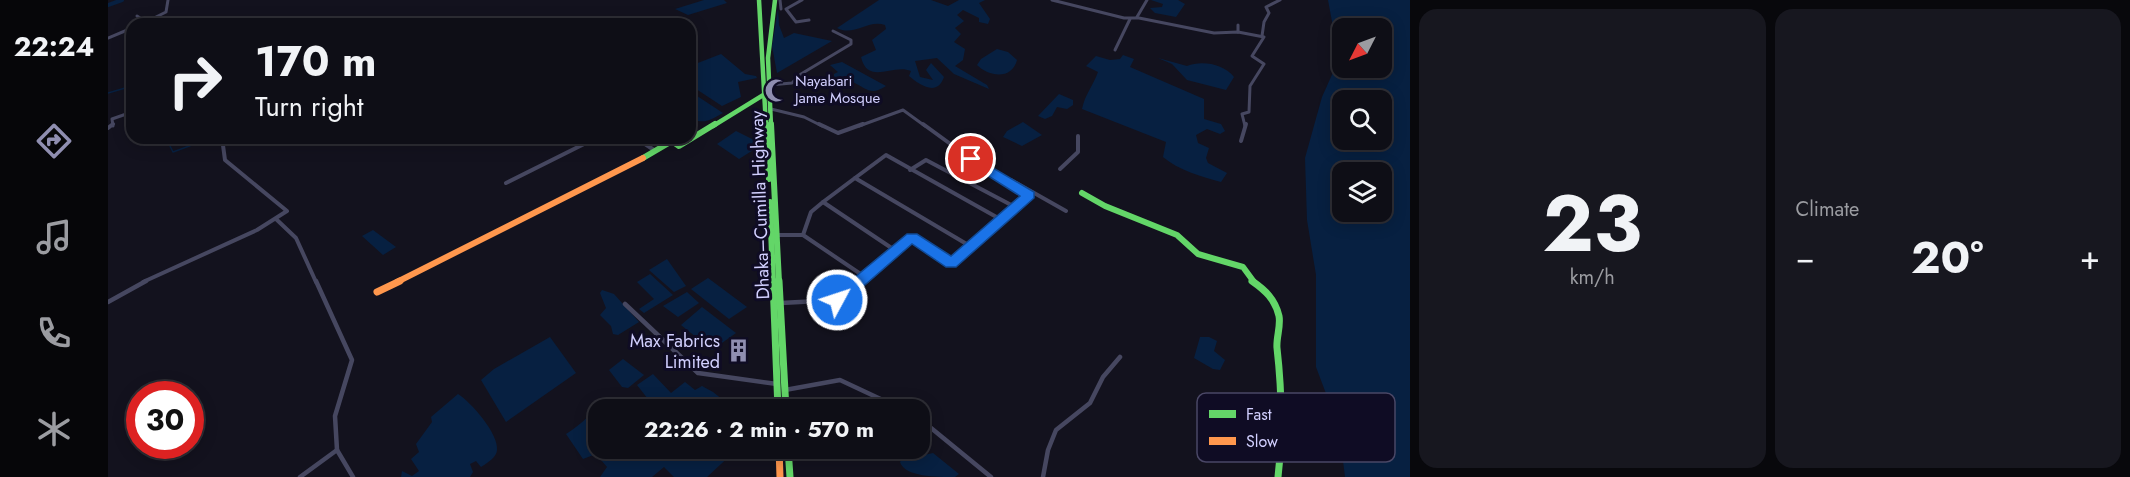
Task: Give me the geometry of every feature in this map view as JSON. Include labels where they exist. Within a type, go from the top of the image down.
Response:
[{"type":"main road","name":"Dhaka–Cumilla Highway","points":[[759,0],[774,255],[778,399]]},
{"type":"main road","name":"Dhaka–Cumilla Highway","points":[[775,0],[778,9],[769,31],[776,235],[774,255],[785,399]]},
{"type":"main road","points":[[760,9],[766,6],[778,9]]},
{"type":"main road","points":[[696,136],[765,94]]},
{"type":"main road","points":[[377,292],[652,154],[654,150],[666,144]]},
{"type":"main road","points":[[1082,193],[1111,212],[1143,220],[1177,235],[1181,244],[1202,255],[1244,267],[1252,281],[1268,292],[1279,317],[1277,346],[1281,370],[1280,393]]},
{"type":"main road","points":[[779,459],[780,477]]},
{"type":"main road","points":[[789,459],[790,477]]},
{"type":"main road","points":[[1278,477],[1280,462]]},
{"type":"street","points":[[154,18],[166,12],[168,0]]},
{"type":"street","points":[[778,9],[780,0]]},
{"type":"street","points":[[802,0],[786,9],[796,22],[809,20]]},
{"type":"street","points":[[1052,0],[1104,15],[1136,18],[1214,33],[1238,32],[1262,36]]},
{"type":"street","points":[[1136,18],[1147,0]]},
{"type":"street","points":[[1241,141],[1246,123],[1242,114],[1249,112],[1248,92],[1254,73],[1264,64],[1253,58],[1264,39],[1262,36],[1264,22],[1269,13],[1266,7],[1280,0]]},
{"type":"street","points":[[1114,50],[1130,18]]},
{"type":"street","points":[[1238,25],[1236,27],[1238,32]]},
{"type":"street","points":[[108,38],[126,31]]},
{"type":"street","points":[[770,85],[792,83],[801,74],[851,44],[851,40],[833,31]]},
{"type":"street","points":[[771,109],[804,117],[838,133],[902,110],[971,159],[1029,195],[951,264],[912,237],[837,300],[779,303]]},
{"type":"street","points":[[108,128],[113,126],[112,118],[126,114]]},
{"type":"street","points":[[1060,169],[1078,152],[1078,136]]},
{"type":"street","points":[[108,302],[128,289],[276,219],[287,211],[225,160],[223,144]]},
{"type":"street","points":[[507,183],[584,144]]},
{"type":"street","points":[[645,144],[654,150]]},
{"type":"street","points":[[971,159],[990,147]]},
{"type":"street","points":[[803,235],[811,212],[886,155],[1000,219]]},
{"type":"street","points":[[910,170],[926,160],[1015,207]]},
{"type":"street","points":[[999,175],[1026,187],[1066,211]]},
{"type":"street","points":[[855,178],[970,246]]},
{"type":"street","points":[[823,202],[896,251]]},
{"type":"street","points":[[276,219],[296,238],[352,360],[338,400],[332,435],[337,450],[353,477]]},
{"type":"street","points":[[776,235],[803,235],[865,277]]},
{"type":"street","points":[[625,304],[698,373],[777,385]]},
{"type":"street","points":[[1043,477],[1048,450],[1056,430],[1090,403],[1103,377],[1120,357]]},
{"type":"street","points":[[785,390],[840,380],[881,399]]},
{"type":"street","points":[[930,427],[991,477]]},
{"type":"street","points":[[300,477],[337,450]]},
{"type":"water","points":[[704,0],[724,0],[727,3],[688,15],[675,9]]},
{"type":"water","points":[[879,0],[931,0],[948,6],[959,0],[985,0],[979,3],[990,19],[988,24],[979,22],[979,18],[963,10],[957,15],[964,21],[955,28],[961,34],[954,42],[965,49],[963,60],[955,66],[987,85],[989,89],[954,74],[937,58],[915,61],[920,77],[933,80],[926,70],[931,63],[944,77],[937,87],[933,88],[923,86],[909,76],[911,71],[904,69],[875,72],[864,66],[861,57],[876,50],[872,40],[886,29],[885,25],[873,24],[849,30],[837,28]]},
{"type":"water","points":[[1151,0],[1178,0],[1185,4],[1176,17],[1155,13],[1150,8],[1162,7],[1163,4]]},
{"type":"water","points":[[1328,0],[1410,0],[1410,477],[1345,477],[1343,462],[1395,462],[1395,393],[1326,393],[1316,367],[1316,275],[1307,220],[1305,158],[1322,97],[1332,75],[1332,78],[1392,78],[1392,18],[1332,18],[1332,21]]},
{"type":"water","points":[[778,9],[779,25],[784,38],[794,33],[832,41],[777,73],[772,46]]},
{"type":"water","points":[[997,49],[1008,52],[1017,60],[1010,71],[1005,74],[994,74],[977,65],[981,59]]},
{"type":"water","points":[[721,54],[745,74],[757,78],[738,82],[741,97],[722,106],[696,89],[696,64]]},
{"type":"water","points":[[1123,55],[1134,59],[1130,67],[1204,99],[1204,119],[1221,124],[1225,131],[1220,134],[1207,129],[1196,135],[1198,143],[1209,148],[1206,158],[1208,163],[1227,173],[1221,182],[1169,162],[1163,157],[1166,142],[1082,109],[1098,72],[1086,66],[1096,56],[1110,60],[1120,59]]},
{"type":"water","points":[[1158,58],[1187,66],[1199,63],[1212,64],[1225,69],[1234,77],[1226,90],[1187,80],[1172,64]]},
{"type":"water","points":[[842,62],[886,86],[873,91],[853,82],[837,87],[824,84],[834,79],[834,74],[838,72],[830,65]]},
{"type":"water","points":[[1059,94],[1073,100],[1073,105],[1067,109],[1057,107],[1052,116],[1045,119],[1038,116]]},
{"type":"water","points":[[696,95],[723,113],[711,120],[696,120]]},
{"type":"water","points":[[1023,122],[1042,135],[1022,146],[1003,137],[1007,131]]},
{"type":"water","points":[[736,131],[758,142],[758,147],[739,159],[717,144]]},
{"type":"water","points":[[373,230],[396,247],[383,255],[362,236]]},
{"type":"water","points":[[667,259],[686,286],[674,292],[649,270]]},
{"type":"water","points":[[650,274],[673,295],[644,313],[639,309],[654,299],[637,282]]},
{"type":"water","points":[[708,278],[747,307],[729,319],[691,289]]},
{"type":"water","points":[[602,290],[614,294],[639,322],[618,335],[613,334],[611,326],[600,315],[606,308],[600,293]]},
{"type":"water","points":[[687,292],[699,303],[678,317],[663,306]]},
{"type":"water","points":[[702,307],[736,333],[712,350],[681,325]]},
{"type":"water","points":[[550,337],[576,373],[506,422],[481,380],[494,369]]},
{"type":"water","points":[[1200,337],[1209,337],[1217,341],[1214,351],[1225,360],[1220,370],[1213,369],[1194,358]]},
{"type":"water","points":[[623,359],[644,375],[628,388],[622,387],[609,370]]},
{"type":"water","points":[[653,374],[671,393],[685,382],[695,390],[702,386],[722,399],[648,399],[637,385]]},
{"type":"water","points":[[458,394],[477,411],[489,427],[496,443],[495,455],[481,467],[476,461],[470,464],[473,472],[470,477],[401,477],[402,471],[412,476],[419,471],[411,459],[419,452],[416,444],[432,422],[431,417]]},
{"type":"water","points":[[588,416],[588,457],[583,459],[566,434]]},
{"type":"water","points":[[933,453],[959,474],[955,477],[915,473],[908,471],[900,462],[902,459],[930,459],[930,454]]},
{"type":"water","points":[[600,459],[726,459],[707,477],[674,477],[664,467],[652,477],[600,477],[607,467]]},
{"type":"waterway","points":[[108,5],[122,0]]},
{"type":"waterway","points":[[108,93],[126,88]]},
{"type":"waterway","points":[[169,144],[173,152],[195,144]]},
{"type":"traffic: fast","points":[[759,0],[769,179]]},
{"type":"traffic: fast","points":[[775,0],[768,58],[785,399]]},
{"type":"traffic: fast","points":[[696,136],[765,94]]},
{"type":"traffic: fast","points":[[643,158],[667,144]]},
{"type":"traffic: fast","points":[[676,144],[679,146],[682,144]]},
{"type":"traffic: fast","points":[[1082,193],[1105,206],[1177,235],[1183,243],[1198,254],[1243,267],[1252,281],[1268,292],[1279,317],[1277,346],[1282,393]]},
{"type":"traffic: fast","points":[[770,202],[778,399]]},
{"type":"traffic: fast","points":[[789,459],[790,477]]},
{"type":"traffic: fast","points":[[1278,477],[1280,462]]},
{"type":"traffic: slow","points":[[377,292],[643,158]]},
{"type":"traffic: slow","points":[[779,459],[780,477]]},
{"type":"place","name":"Nayabari Jame Mosque","points":[[777,90]]},
{"type":"place","name":"Max Fabrics Limited","points":[[738,351]]},
{"type":"route","points":[[837,300],[912,237],[951,264],[1029,195],[1010,181],[971,159]]}]
